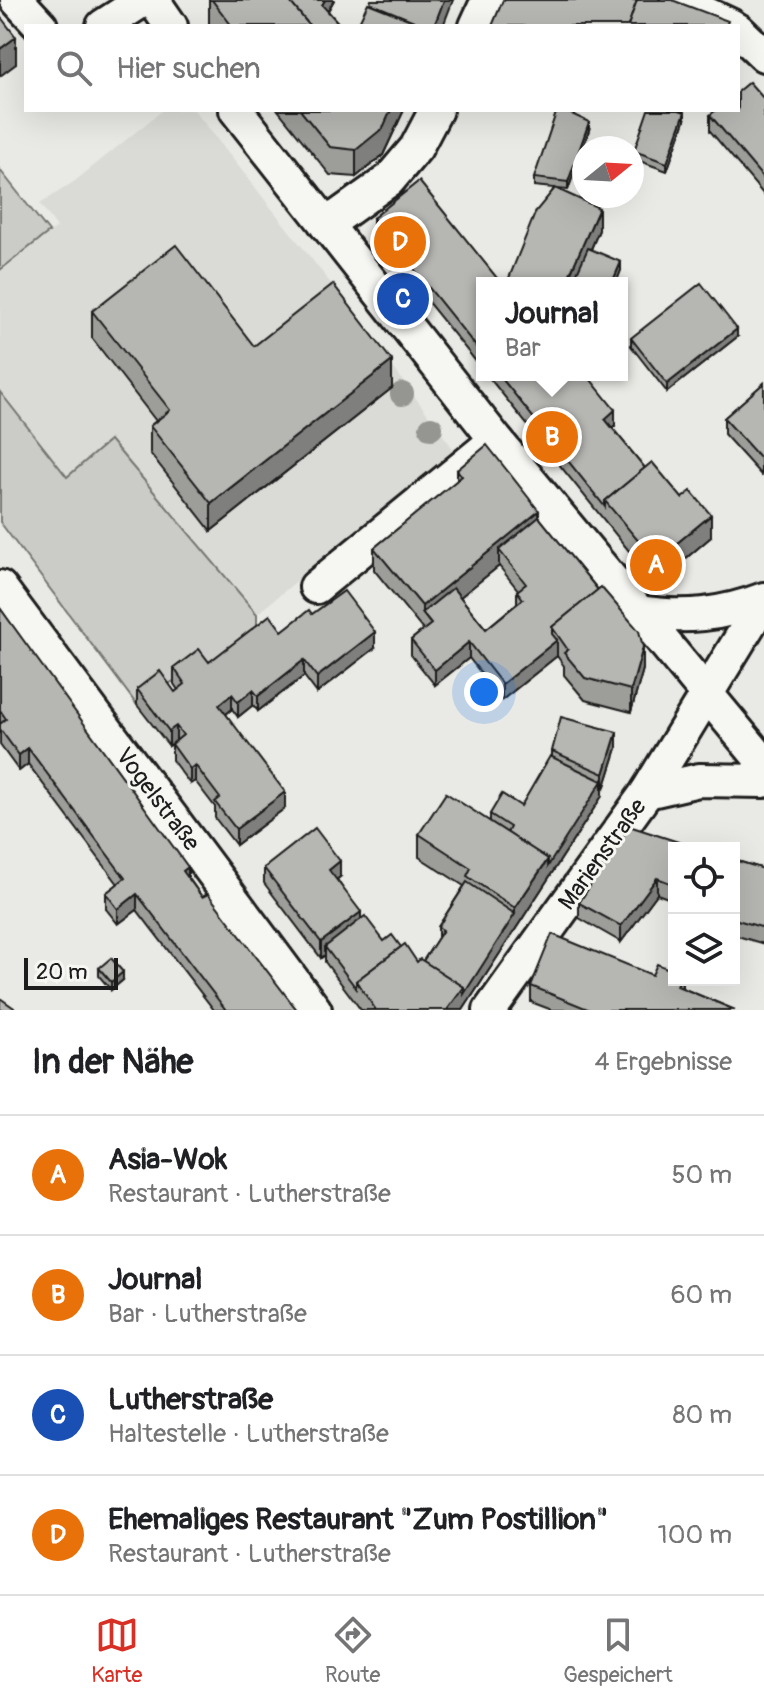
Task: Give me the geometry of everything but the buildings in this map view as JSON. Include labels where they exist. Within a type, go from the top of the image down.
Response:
[{"type":"street","points":[[17,0],[39,24]]},
{"type":"street","points":[[106,24],[143,0]]},
{"type":"street","points":[[153,0],[170,24]]},
{"type":"street","points":[[477,24],[488,0]]},
{"type":"street","points":[[677,0],[728,24]]},
{"type":"street","points":[[740,32],[764,55]]},
{"type":"street","points":[[238,112],[496,440],[764,763]]},
{"type":"street","points":[[326,225],[389,180],[416,148],[435,112]]},
{"type":"street","points":[[316,587],[496,440]]},
{"type":"street","name":"Vogelstraße","points":[[0,587],[315,1010]]},
{"type":"street","points":[[639,612],[701,616],[735,610],[764,600]]},
{"type":"street","name":"Marienstraße","points":[[494,1009],[647,792],[764,600]]},
{"type":"street","points":[[647,792],[699,780],[764,781]]},
{"type":"shaded area","points":[[161,112],[196,112],[336,290],[454,450],[257,614],[111,441],[67,477],[0,392],[0,271],[57,227],[40,204],[75,181]]},
{"type":"shaded area","points":[[0,170],[49,232],[0,270]]},
{"type":"shaded area","points":[[0,392],[67,477],[110,440],[257,614],[257,627],[209,678],[199,665],[137,705],[0,522]]},
{"type":"place","name":"Ehemaliges Restaurant \"Zum Postillion\"","points":[[400,242]]},
{"type":"place","name":"Lutherstraße","points":[[403,299]]},
{"type":"place","name":"Journal","points":[[552,437]]},
{"type":"place","name":"Asia-Wok","points":[[656,565]]}]
